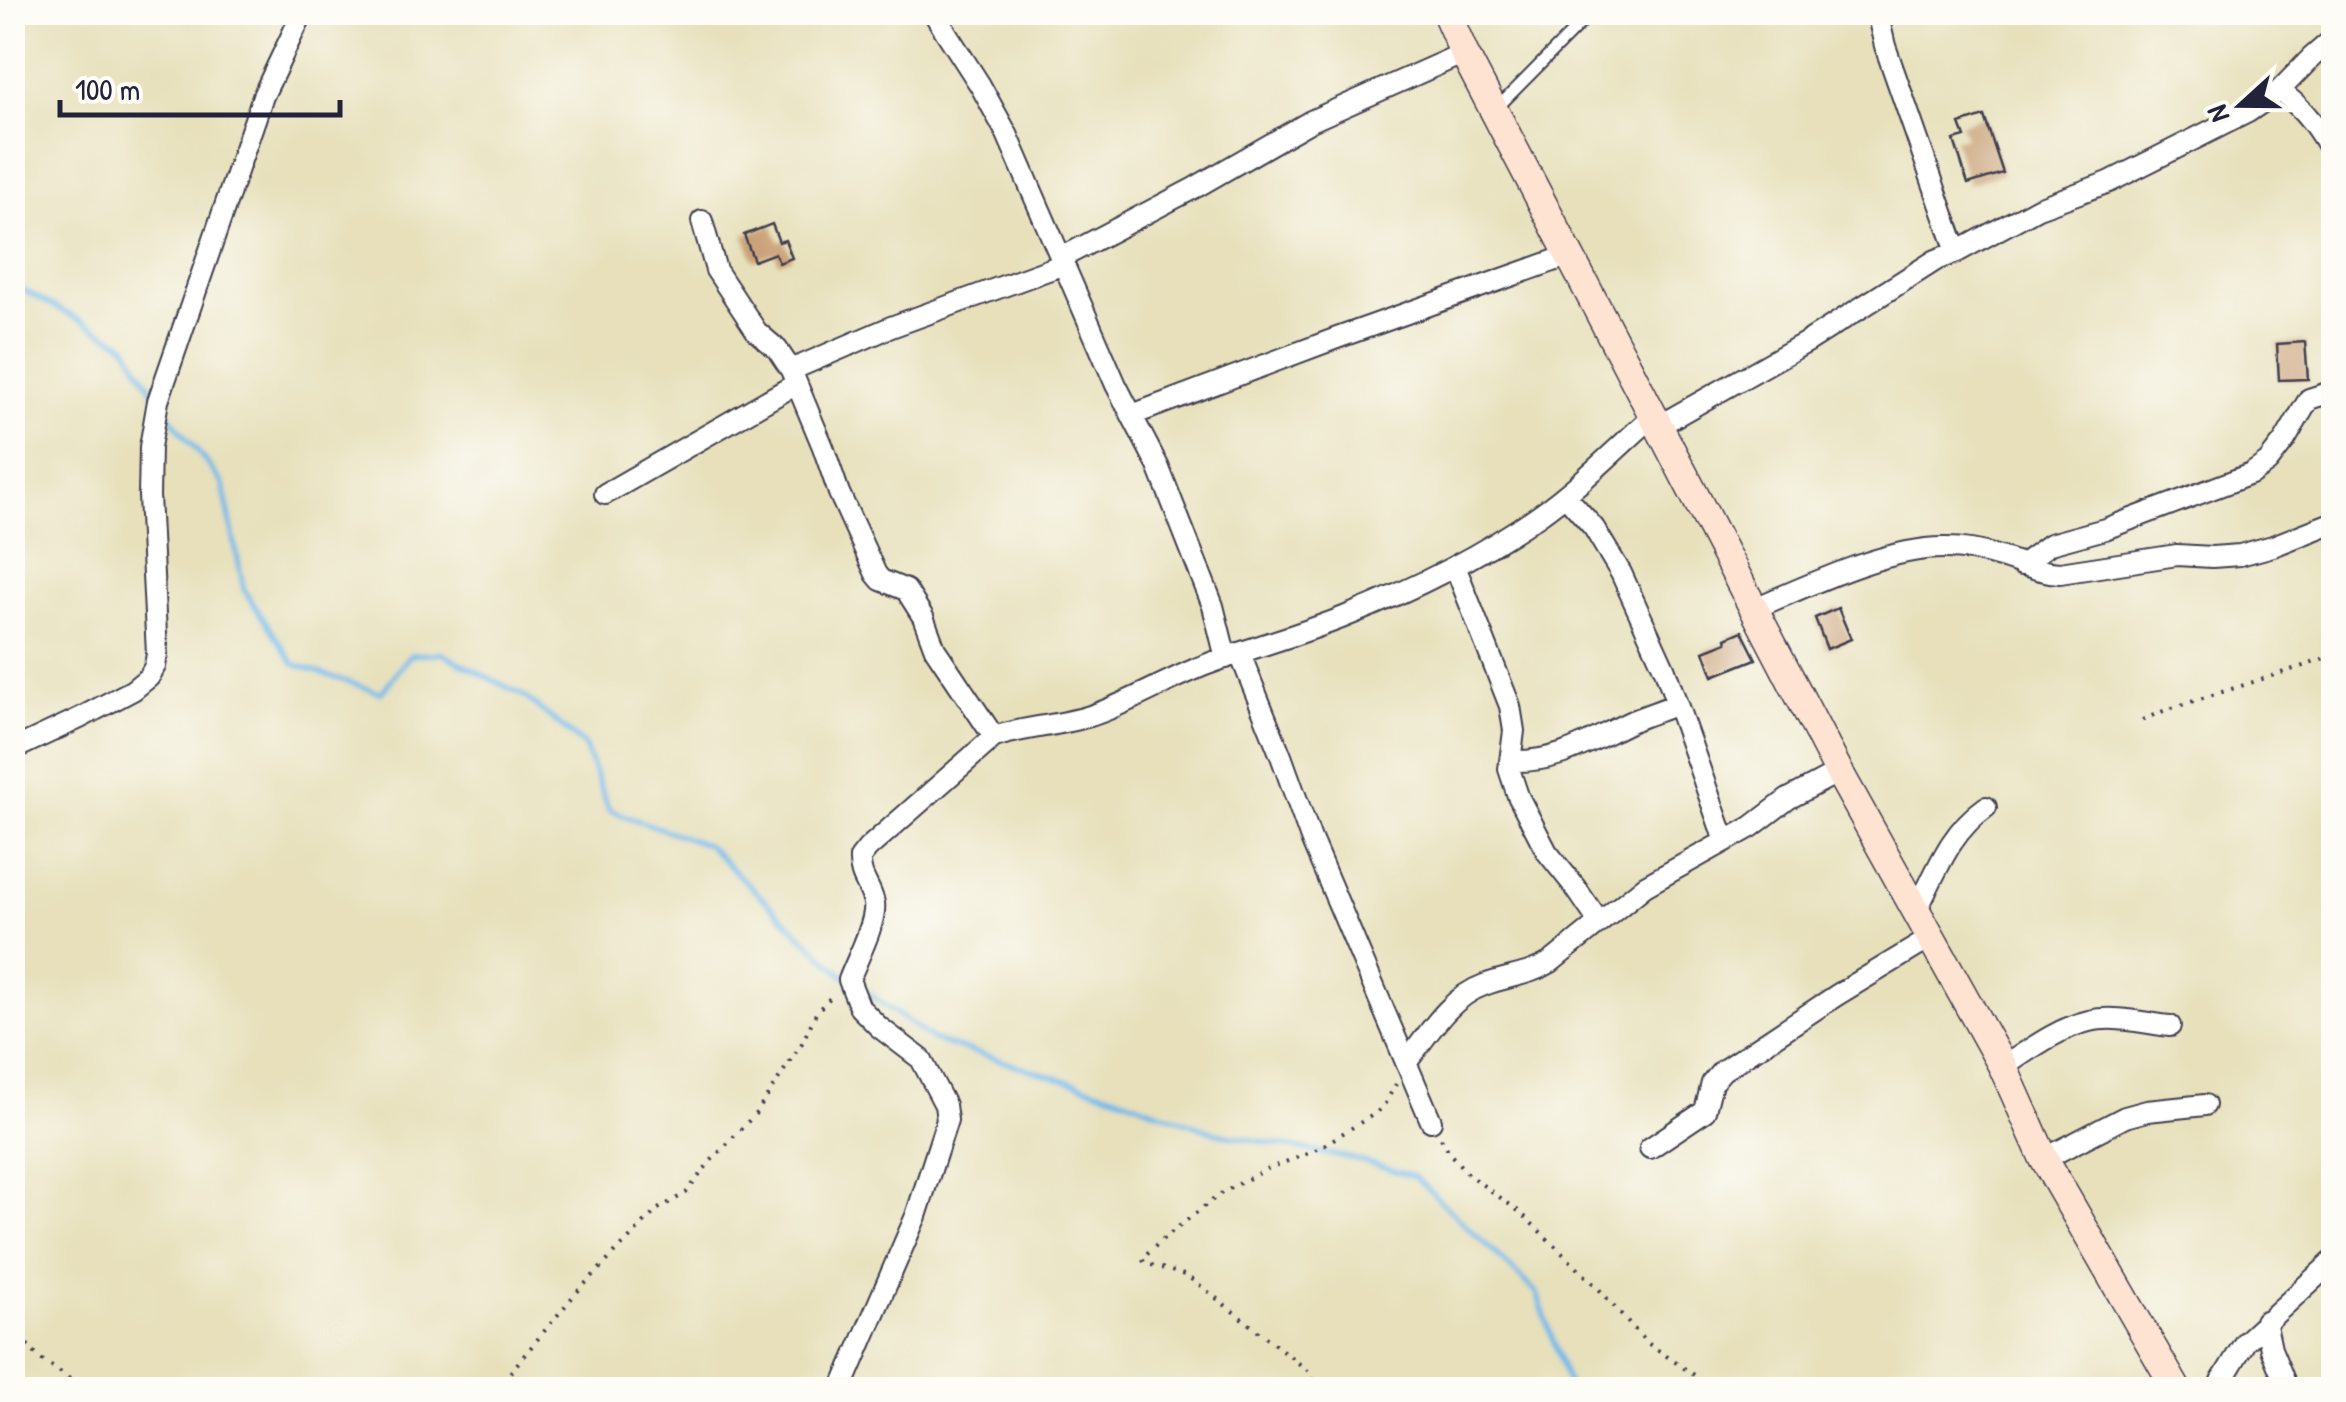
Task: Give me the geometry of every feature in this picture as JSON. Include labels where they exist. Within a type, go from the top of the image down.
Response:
[{"type":"street","points":[[12,750],[133,690],[150,677],[156,666],[150,447],[158,401],[263,96],[303,12]]},
{"type":"street","points":[[933,12],[1007,134],[1116,385],[1158,466],[1212,606],[1281,756],[1311,839],[1431,1121]]},
{"type":"street","points":[[1446,12],[1839,772],[2003,1067],[2044,1159],[2177,1390]]},
{"type":"street","points":[[1878,12],[1885,46],[1957,252]]},
{"type":"street","points":[[841,1390],[916,1216],[946,1120],[946,1105],[920,1059],[860,1008],[849,980],[875,910],[871,892],[860,875],[860,858],[868,848],[994,737],[1094,715],[1190,671],[1343,618],[1454,566],[1537,516],[1656,420],[1806,342],[1936,260],[2038,208],[2109,182],[2248,112],[2279,91],[2334,38]]},
{"type":"street","points":[[605,494],[794,377],[892,327],[1062,261],[1312,121],[1464,53]]},
{"type":"street","points":[[2279,91],[2309,117],[2334,157]]},
{"type":"street","points":[[702,221],[716,270],[757,332],[777,349],[794,377],[876,574],[906,590],[923,617],[935,649],[994,737]]},
{"type":"street","points":[[1132,415],[1570,255]]},
{"type":"street","points":[[2021,565],[2050,544],[2105,529],[2252,474],[2268,462],[2285,440],[2309,399],[2334,391]]},
{"type":"street","points":[[1566,495],[1594,528],[1621,573],[1665,670],[1726,841]]},
{"type":"street","points":[[1753,609],[1830,576],[1908,551],[1947,548],[2060,573],[2177,555],[2240,555],[2334,522]]},
{"type":"street","points":[[1454,566],[1510,706],[1514,731],[1510,769],[1528,820],[1599,922]]},
{"type":"street","points":[[1510,761],[1540,761],[1556,756],[1677,704]]},
{"type":"street","points":[[1406,1062],[1462,996],[1483,985],[1536,972],[1645,886],[1839,772]]},
{"type":"street","points":[[1916,911],[1952,840],[1986,808]]},
{"type":"street","points":[[1650,1148],[1705,1110],[1712,1083],[1722,1072],[1931,938]]},
{"type":"street","points":[[2003,1067],[2043,1041],[2093,1019],[2170,1026]]},
{"type":"street","points":[[2044,1159],[2125,1117],[2146,1111],[2204,1106]]},
{"type":"street","points":[[2216,1390],[2245,1342],[2334,1260]]},
{"type":"street","points":[[2265,1322],[2271,1350],[2288,1390]]},
{"type":"lane","points":[[1495,110],[1592,12]]},
{"type":"path","points":[[2142,720],[2334,656]]},
{"type":"path","points":[[498,1390],[576,1293],[658,1209],[686,1193],[709,1162],[757,1112],[802,1044],[817,1011],[849,980]]},
{"type":"path","points":[[1312,1390],[1311,1373],[1226,1304],[1184,1276],[1142,1259],[1224,1192],[1267,1169],[1314,1151],[1376,1113],[1406,1062]]},
{"type":"path","points":[[1431,1121],[1451,1155],[1468,1174],[1521,1212],[1646,1342],[1716,1390]]},
{"type":"path","points":[[12,1330],[40,1358],[72,1378],[82,1390]]},
{"type":"building","points":[[1984,116],[2003,173],[1968,184],[1954,140],[1965,137],[1960,124]]},
{"type":"building","points":[[772,224],[779,242],[785,240],[792,258],[779,263],[775,253],[754,261],[744,235]]},
{"type":"building","points":[[2305,342],[2308,379],[2279,380],[2277,344]]},
{"type":"building","points":[[1838,608],[1851,639],[1827,649],[1815,618]]},
{"type":"building","points":[[1742,631],[1756,659],[1713,676],[1704,651]]},
{"type":"waterway","points":[[12,284],[126,345],[155,395]]},
{"type":"waterway","points":[[164,409],[223,484],[244,590],[294,664],[381,693],[410,655],[441,653],[524,696],[584,745],[609,810],[707,845],[845,977]]},
{"type":"waterway","points":[[862,989],[933,1040],[1118,1096],[1217,1133],[1354,1159],[1415,1177],[1537,1293],[1570,1390]]}]
